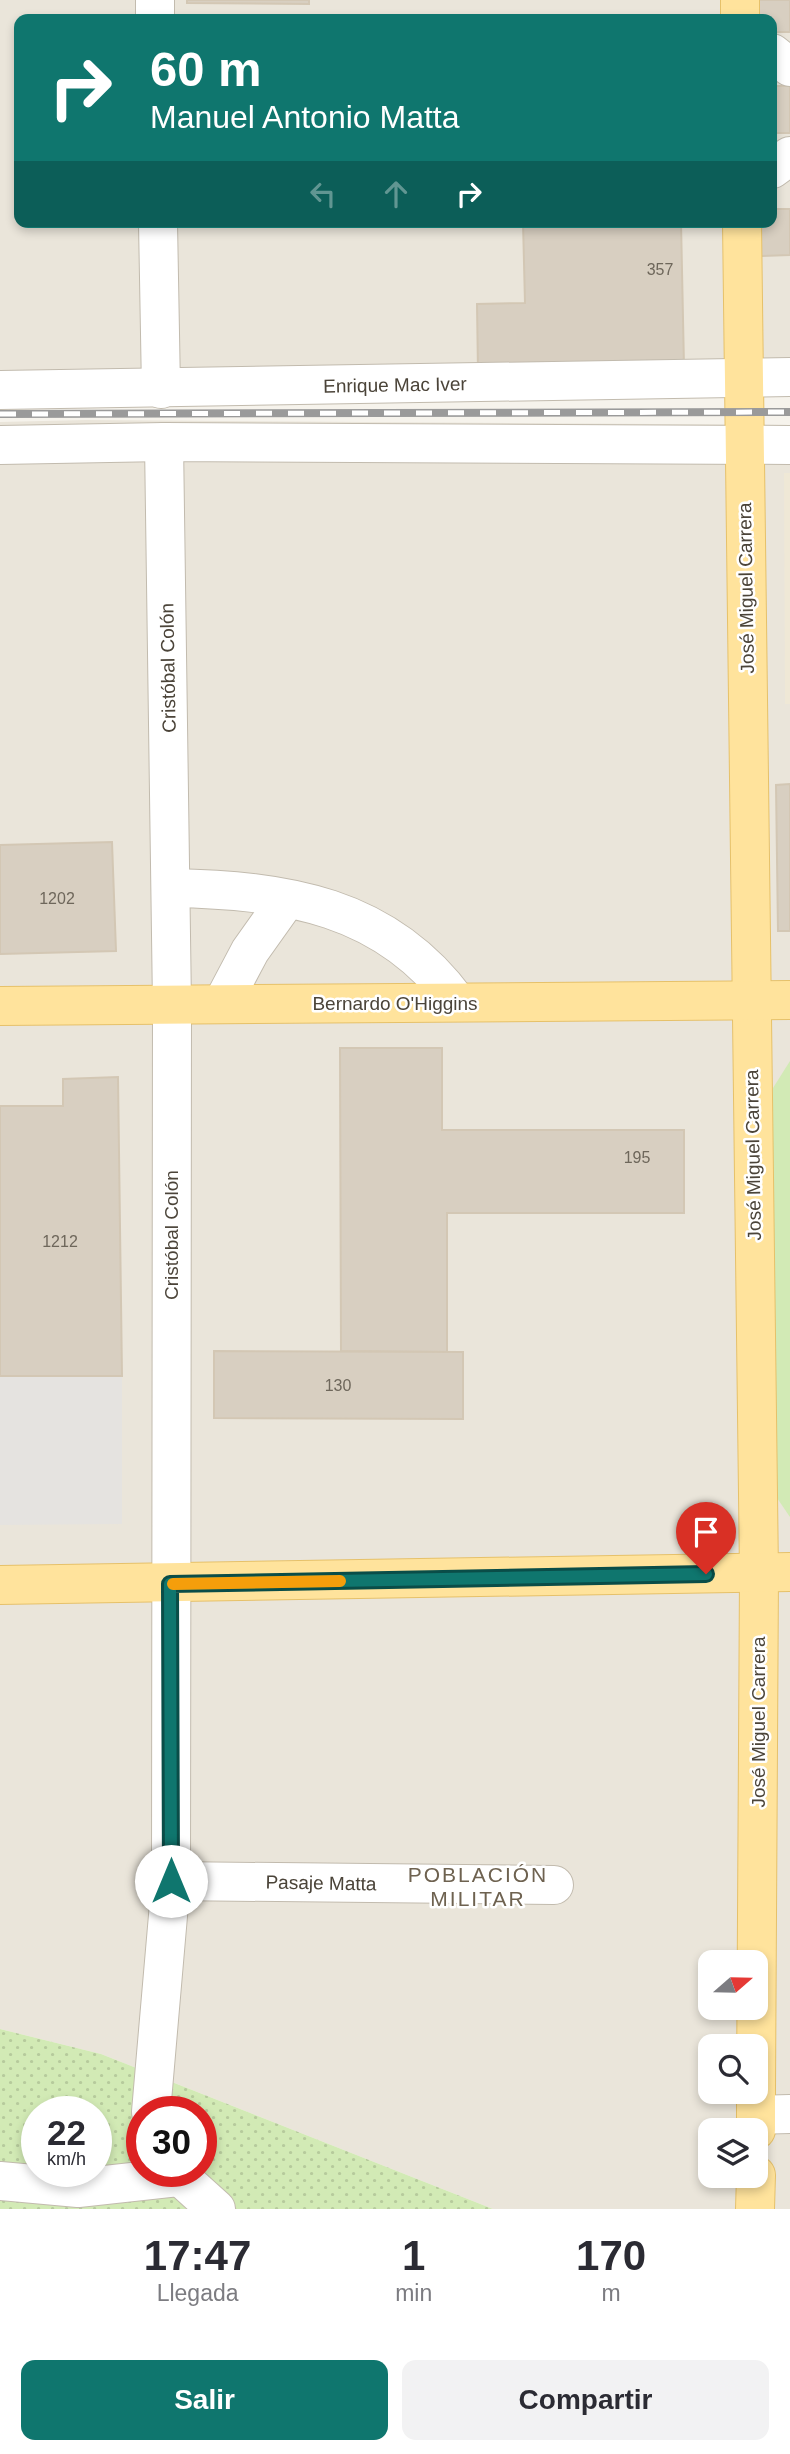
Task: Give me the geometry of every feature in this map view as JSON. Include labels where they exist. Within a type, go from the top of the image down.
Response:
[{"type":"main road","name":"José Miguel Carrera","points":[[742,228],[750,1002],[775,1573],[763,2108]]},
{"type":"main road","name":"Bernardo O'Higgins","points":[[0,1006],[790,1000]]},
{"type":"main road","points":[[0,1584],[170,1584],[775,1573]]},
{"type":"main road","points":[[755,2209],[756,2188]]},
{"type":"street","points":[[158,228],[161,389]]},
{"type":"street","name":"Enrique Mac Iver","points":[[0,390],[790,377]]},
{"type":"street","points":[[0,445],[164,442],[790,445]]},
{"type":"street","name":"Cristóbal Colón","points":[[152,2096],[171,1881],[172,1005],[164,442]]},
{"type":"street","points":[[171,888],[227,889],[287,899],[349,915],[387,934],[421,959],[457,1002]]},
{"type":"street","points":[[222,1004],[250,951],[287,899]]},
{"type":"street","name":"Pasaje Matta","points":[[171,1881],[554,1885]]},
{"type":"street","points":[[0,2181],[78,2188],[126,2182]]},
{"type":"street","points":[[190,2187],[216,2209]]},
{"type":"shaded area","points":[[0,0],[790,0],[790,384],[0,390]]},
{"type":"shaded area","points":[[86,420],[790,425],[790,2209],[493,2209],[217,2100],[217,2096],[207,2096],[101,2054],[0,2029],[0,422]]},
{"type":"shaded area","points":[[784,473],[790,473],[790,704],[785,704]]},
{"type":"shaded area","points":[[0,1376],[122,1376],[122,1524],[0,1525]]},
{"type":"green space","points":[[790,1061],[790,1517],[775,1495],[769,1455],[773,1088]]},
{"type":"green space","points":[[0,2029],[101,2054],[207,2096],[126,2096],[126,2187],[217,2187],[217,2100],[493,2209],[0,2209]]},
{"type":"building","points":[[187,0],[309,0],[309,4],[187,3]]},
{"type":"building","points":[[757,0],[790,0],[790,32],[777,32],[777,14],[757,14]]},
{"type":"building","points":[[777,86],[790,86],[790,133],[777,133]]},
{"type":"building","points":[[777,209],[790,209],[790,255],[761,256],[760,228],[777,228]]},
{"type":"building","points":[[523,228],[681,228],[684,367],[478,371],[477,304],[525,303]]},
{"type":"building","points":[[790,784],[790,931],[778,931],[776,785]]},
{"type":"building","points":[[112,842],[116,951],[0,954],[0,845]]},
{"type":"building","points":[[340,1048],[442,1048],[442,1130],[684,1130],[684,1213],[447,1213],[447,1352],[341,1351]]},
{"type":"building","points":[[118,1077],[122,1376],[0,1376],[0,1106],[63,1106],[63,1079]]},
{"type":"building","points":[[214,1351],[463,1352],[463,1419],[214,1418]]},
{"type":"railway","points":[[0,414],[790,412]]},
{"type":"slow traffic","points":[[173,1584],[340,1581]]},
{"type":"district","name":"POBLACIÓN MILITAR","points":[[478,1886]]},
{"type":"route","points":[[171,1881],[170,1584],[706,1574]]}]
